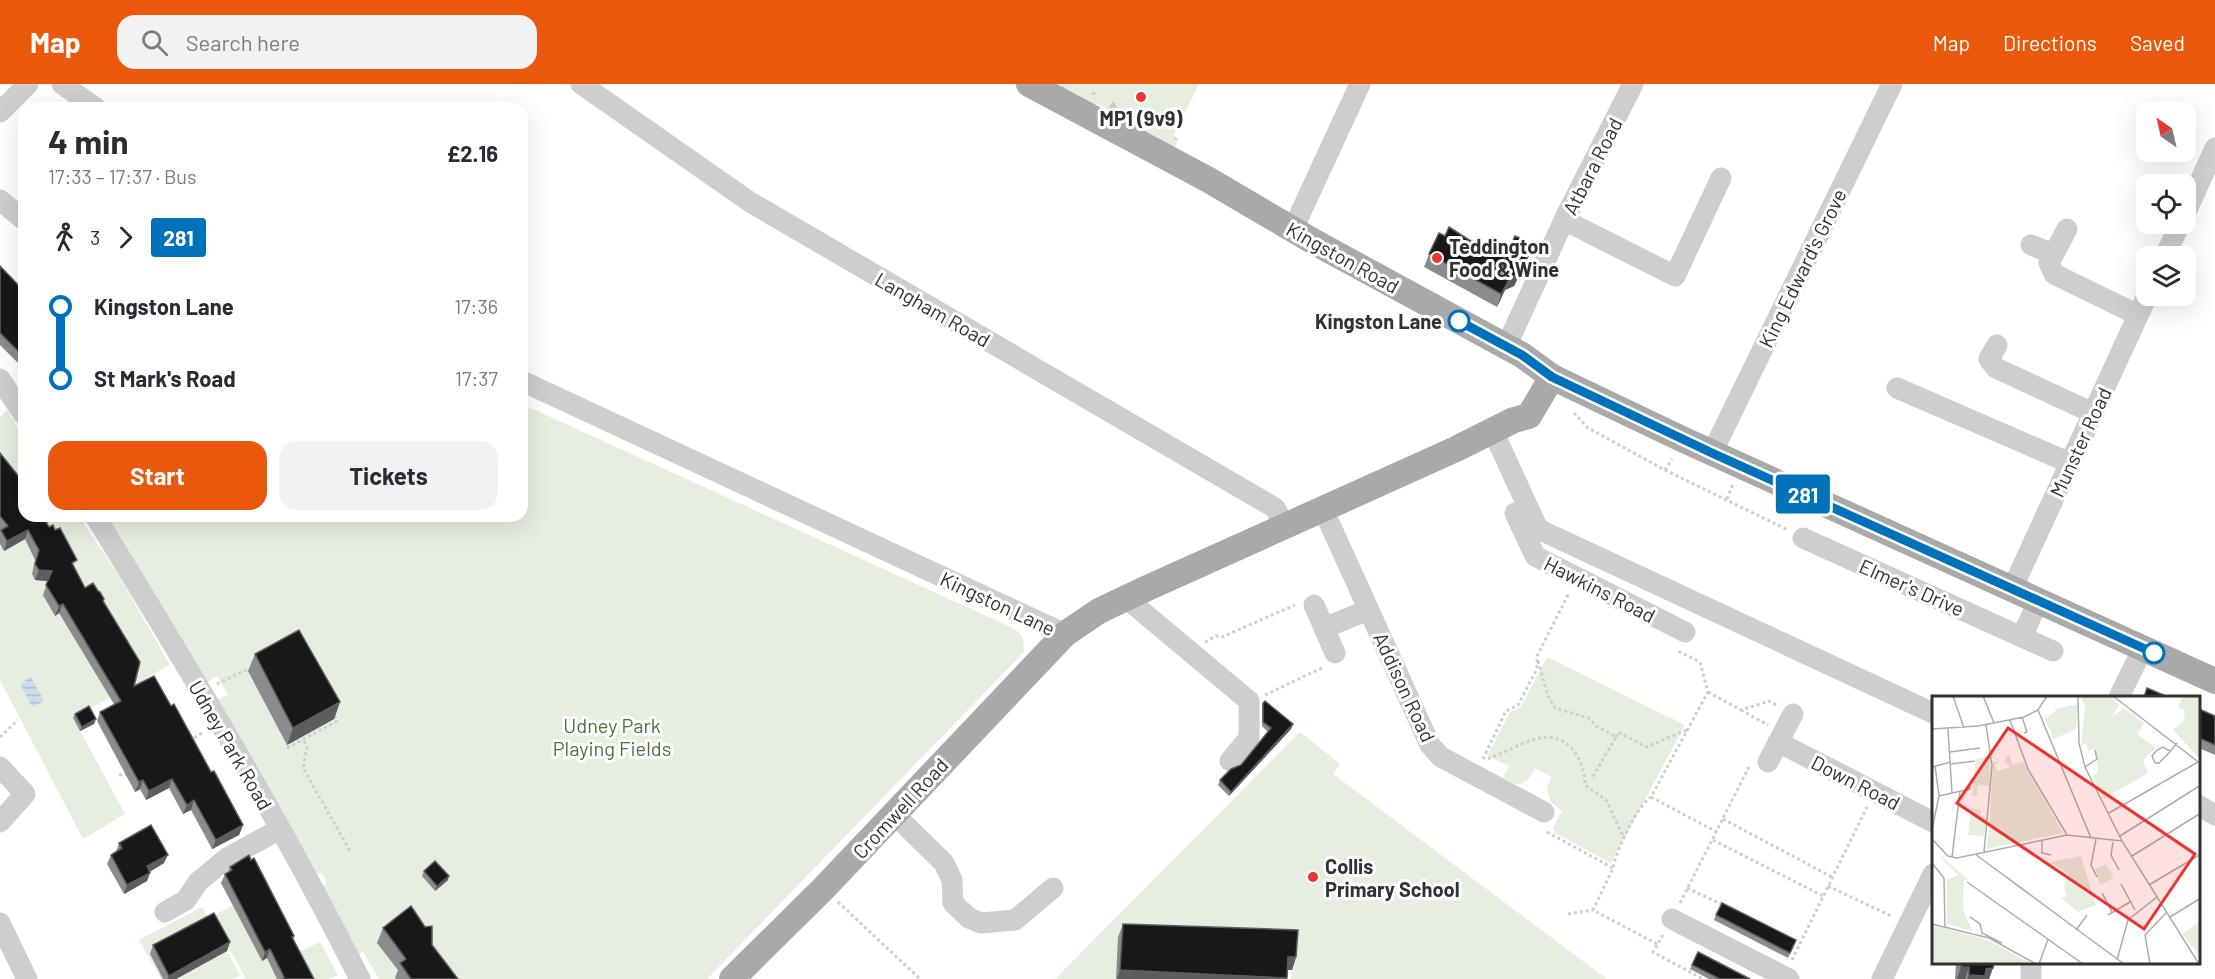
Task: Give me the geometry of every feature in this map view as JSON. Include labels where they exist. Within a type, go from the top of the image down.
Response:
[{"type":"main road","name":"Kingston Road","points":[[1029,84],[1207,179],[1522,355],[1547,387],[1712,453],[2215,681]]},
{"type":"main road","name":"Kingston Lane","points":[[1065,634],[1099,610],[1285,527],[1514,420],[1529,416],[1547,387]]},
{"type":"main road","name":"Cromwell Road","points":[[732,979],[823,889],[1065,634]]},
{"type":"street","points":[[0,112],[28,84]]},
{"type":"street","points":[[62,84],[88,102]]},
{"type":"street","name":"Langham Road","points":[[581,84],[750,202],[1275,508],[1285,527]]},
{"type":"street","points":[[1293,229],[1360,84]]},
{"type":"street","name":"Atbara Road","points":[[1506,347],[1564,220],[1633,84]]},
{"type":"street","name":"King Edward's Grove","points":[[1712,453],[1892,84]]},
{"type":"street","points":[[2196,190],[2215,148]]},
{"type":"street","points":[[1564,220],[1675,276],[1720,178]]},
{"type":"street","points":[[0,200],[18,215]]},
{"type":"street","points":[[2067,229],[2049,263],[2054,274],[2138,315]]},
{"type":"street","points":[[2031,245],[2053,254]]},
{"type":"street","name":"Munster Road","points":[[2012,589],[2142,306]]},
{"type":"street","points":[[1997,345],[1989,359],[1996,368],[2093,412]]},
{"type":"street","points":[[0,379],[18,405]]},
{"type":"street","name":"Kingston Lane","points":[[528,384],[1065,634]]},
{"type":"street","points":[[1897,388],[2070,463]]},
{"type":"street","points":[[1487,433],[1538,529],[1932,713]]},
{"type":"street","name":"Hawkins Road","points":[[1487,433],[1534,556],[1685,632]]},
{"type":"street","name":"Addison Road","points":[[1323,509],[1430,745],[1441,757],[1544,812]]},
{"type":"street","name":"Udney Park Road","points":[[99,522],[280,829],[360,979]]},
{"type":"street","name":"Elmer's Drive","points":[[1803,538],[2053,651]]},
{"type":"street","points":[[1126,598],[1249,701],[1249,738],[1230,761]]},
{"type":"street","points":[[2022,637],[2038,601]]},
{"type":"street","points":[[1314,604],[1324,628],[1332,659]]},
{"type":"street","points":[[1324,628],[1368,610]]},
{"type":"street","points":[[2119,696],[2143,648]]},
{"type":"street","points":[[1768,762],[1774,734],[1793,714]]},
{"type":"street","name":"Down Road","points":[[1774,734],[1875,792],[1932,821]]},
{"type":"street","points":[[0,767],[25,794],[0,822]]},
{"type":"street","points":[[2200,806],[2215,815]]},
{"type":"street","points":[[894,814],[944,863],[952,880],[953,903],[969,918],[981,923],[1015,920],[1053,888]]},
{"type":"street","points":[[165,912],[186,900],[198,882],[227,858],[280,829]]},
{"type":"street","points":[[1882,979],[1932,876]]},
{"type":"street","points":[[1672,919],[1786,978]]},
{"type":"street","points":[[0,923],[27,979]]},
{"type":"path","points":[[1547,387],[1588,428],[1646,460],[1803,538]]},
{"type":"path","points":[[1577,578],[1537,657],[1537,669],[1518,705],[1506,711],[1481,762],[1540,738],[1557,738],[1576,751],[1585,772],[1585,785],[1606,800],[1624,839]]},
{"type":"path","points":[[1197,646],[1216,636],[1222,637],[1305,601],[1314,604]]},
{"type":"path","points":[[1593,910],[1624,839],[1645,801],[1651,797],[1708,692],[1700,662],[1678,651],[1685,632]]},
{"type":"path","points":[[1537,657],[1548,696],[1555,708],[1589,718],[1596,726],[1616,737]]},
{"type":"path","points":[[1261,698],[1332,659]]},
{"type":"path","points":[[200,692],[258,663]]},
{"type":"path","points":[[1708,692],[1741,710],[1774,734]]},
{"type":"path","points":[[1741,710],[1769,701],[1793,714]]},
{"type":"path","points":[[287,748],[337,721],[332,711]]},
{"type":"path","points":[[0,737],[18,720]]},
{"type":"path","points":[[180,747],[219,723]]},
{"type":"path","points":[[1593,779],[1618,732],[1646,747],[1688,730]]},
{"type":"path","points":[[303,741],[306,747],[303,768],[350,851]]},
{"type":"path","points":[[1703,979],[1653,952],[1755,756],[1768,762]]},
{"type":"path","points":[[119,775],[138,769]]},
{"type":"path","points":[[1786,978],[1832,877],[1875,792]]},
{"type":"path","points":[[1651,797],[1717,832]]},
{"type":"path","points":[[1544,812],[1542,829],[1613,868]]},
{"type":"path","points":[[1723,819],[1832,877]]},
{"type":"path","points":[[1713,840],[1823,896]]},
{"type":"path","points":[[1828,886],[1909,924]]},
{"type":"path","points":[[1687,888],[1728,908]]},
{"type":"path","points":[[823,889],[920,979]]},
{"type":"path","points":[[1568,914],[1593,910],[1657,944]]},
{"type":"path","points":[[1790,939],[1801,944]]},
{"type":"green space","points":[[1053,84],[1086,85],[1104,101],[1117,102],[1131,108],[1178,139],[1174,150],[1112,122],[1105,108],[1097,104],[1091,107]]},
{"type":"green space","points":[[1073,84],[1199,84],[1171,141]]},
{"type":"green space","name":"Udney Park Playing Fields","points":[[528,407],[1015,629],[1023,637],[1024,652],[707,979],[379,979],[363,952],[357,956],[321,887],[327,883],[322,873],[316,874],[218,700],[228,695],[217,676],[208,682],[109,522],[528,522]]},
{"type":"green space","points":[[7,410],[18,428],[18,522],[83,522],[119,576],[170,665],[73,718],[125,814],[83,839],[0,680],[0,418]]},
{"type":"green space","points":[[1547,657],[1685,725],[1611,863],[1555,833],[1553,828],[1562,811],[1550,801],[1547,788],[1551,777],[1535,768],[1528,780],[1518,785],[1503,778],[1509,766],[1487,756],[1510,712],[1520,708]]},
{"type":"green space","name":"Collis Primary School","points":[[1300,732],[1340,764],[1333,774],[1607,979],[1291,979],[1293,943],[1119,937],[1116,979],[1055,979]]},
{"type":"green space","points":[[233,905],[262,960],[291,944],[296,953],[320,942],[338,975],[329,979],[242,979],[245,977],[212,917]]},
{"type":"green space","points":[[202,907],[240,975],[233,979],[161,979],[139,940]]},
{"type":"water","points":[[31,677],[44,701],[32,707],[20,684]]},
{"type":"building","points":[[1449,227],[1480,247],[1505,258],[1515,236],[1533,244],[1519,274],[1510,278],[1501,294],[1429,254],[1439,233],[1445,236]]},
{"type":"building","points":[[0,266],[18,285],[18,351],[0,333]]},
{"type":"building","points":[[0,453],[18,476],[18,522],[46,522],[49,527],[53,525],[55,530],[60,528],[77,560],[72,563],[85,588],[93,583],[100,592],[103,601],[140,662],[134,686],[154,676],[171,706],[174,704],[243,825],[216,840],[194,800],[187,805],[172,779],[149,791],[143,780],[139,782],[100,712],[121,701],[63,604],[59,606],[46,585],[52,571],[39,570],[35,564],[39,550],[28,530],[7,541],[1,530],[8,526],[0,516]]},
{"type":"building","points":[[299,630],[340,702],[293,728],[255,654]]},
{"type":"building","points":[[2147,688],[2166,696],[2144,696]]},
{"type":"building","points":[[1265,701],[1293,724],[1231,792],[1220,780],[1231,769],[1241,765],[1271,728],[1263,722],[1263,703]]},
{"type":"building","points":[[89,706],[96,719],[82,727],[75,714]]},
{"type":"building","points":[[2200,709],[2215,716],[2215,745],[2200,738]]},
{"type":"building","points":[[151,825],[168,855],[147,866],[150,873],[127,885],[111,855],[122,848],[119,843]]},
{"type":"building","points":[[249,855],[251,860],[254,858],[314,979],[283,979],[270,949],[265,952],[225,874],[232,870],[230,867]]},
{"type":"building","points":[[435,861],[449,876],[437,886],[424,871]]},
{"type":"building","points":[[1722,903],[1796,940],[1790,953],[1716,915]]},
{"type":"building","points":[[411,906],[425,927],[432,926],[432,945],[458,979],[411,979],[400,963],[406,959],[383,928]]},
{"type":"building","points":[[214,913],[230,942],[169,976],[153,945]]},
{"type":"building","points":[[1123,924],[1298,930],[1296,957],[1288,957],[1287,978],[1120,970]]},
{"type":"building","points":[[1698,952],[1750,979],[1720,979],[1692,965]]},
{"type":"building","points":[[1962,964],[1994,964],[1993,968],[1986,969],[1985,976],[1969,975],[1969,967],[1961,967]]},
{"type":"bus line","name":"281","points":[[1459,321],[1522,355],[1552,377],[1712,453],[2154,653]]},
{"type":"place","name":"MP1 (9v9)","points":[[1141,97]]},
{"type":"place","name":"Teddington Food & Wine","points":[[1437,258]]},
{"type":"place","name":"Kingston Lane","points":[[1459,321]]},
{"type":"place","name":"Collis Primary School","points":[[1313,877]]}]
